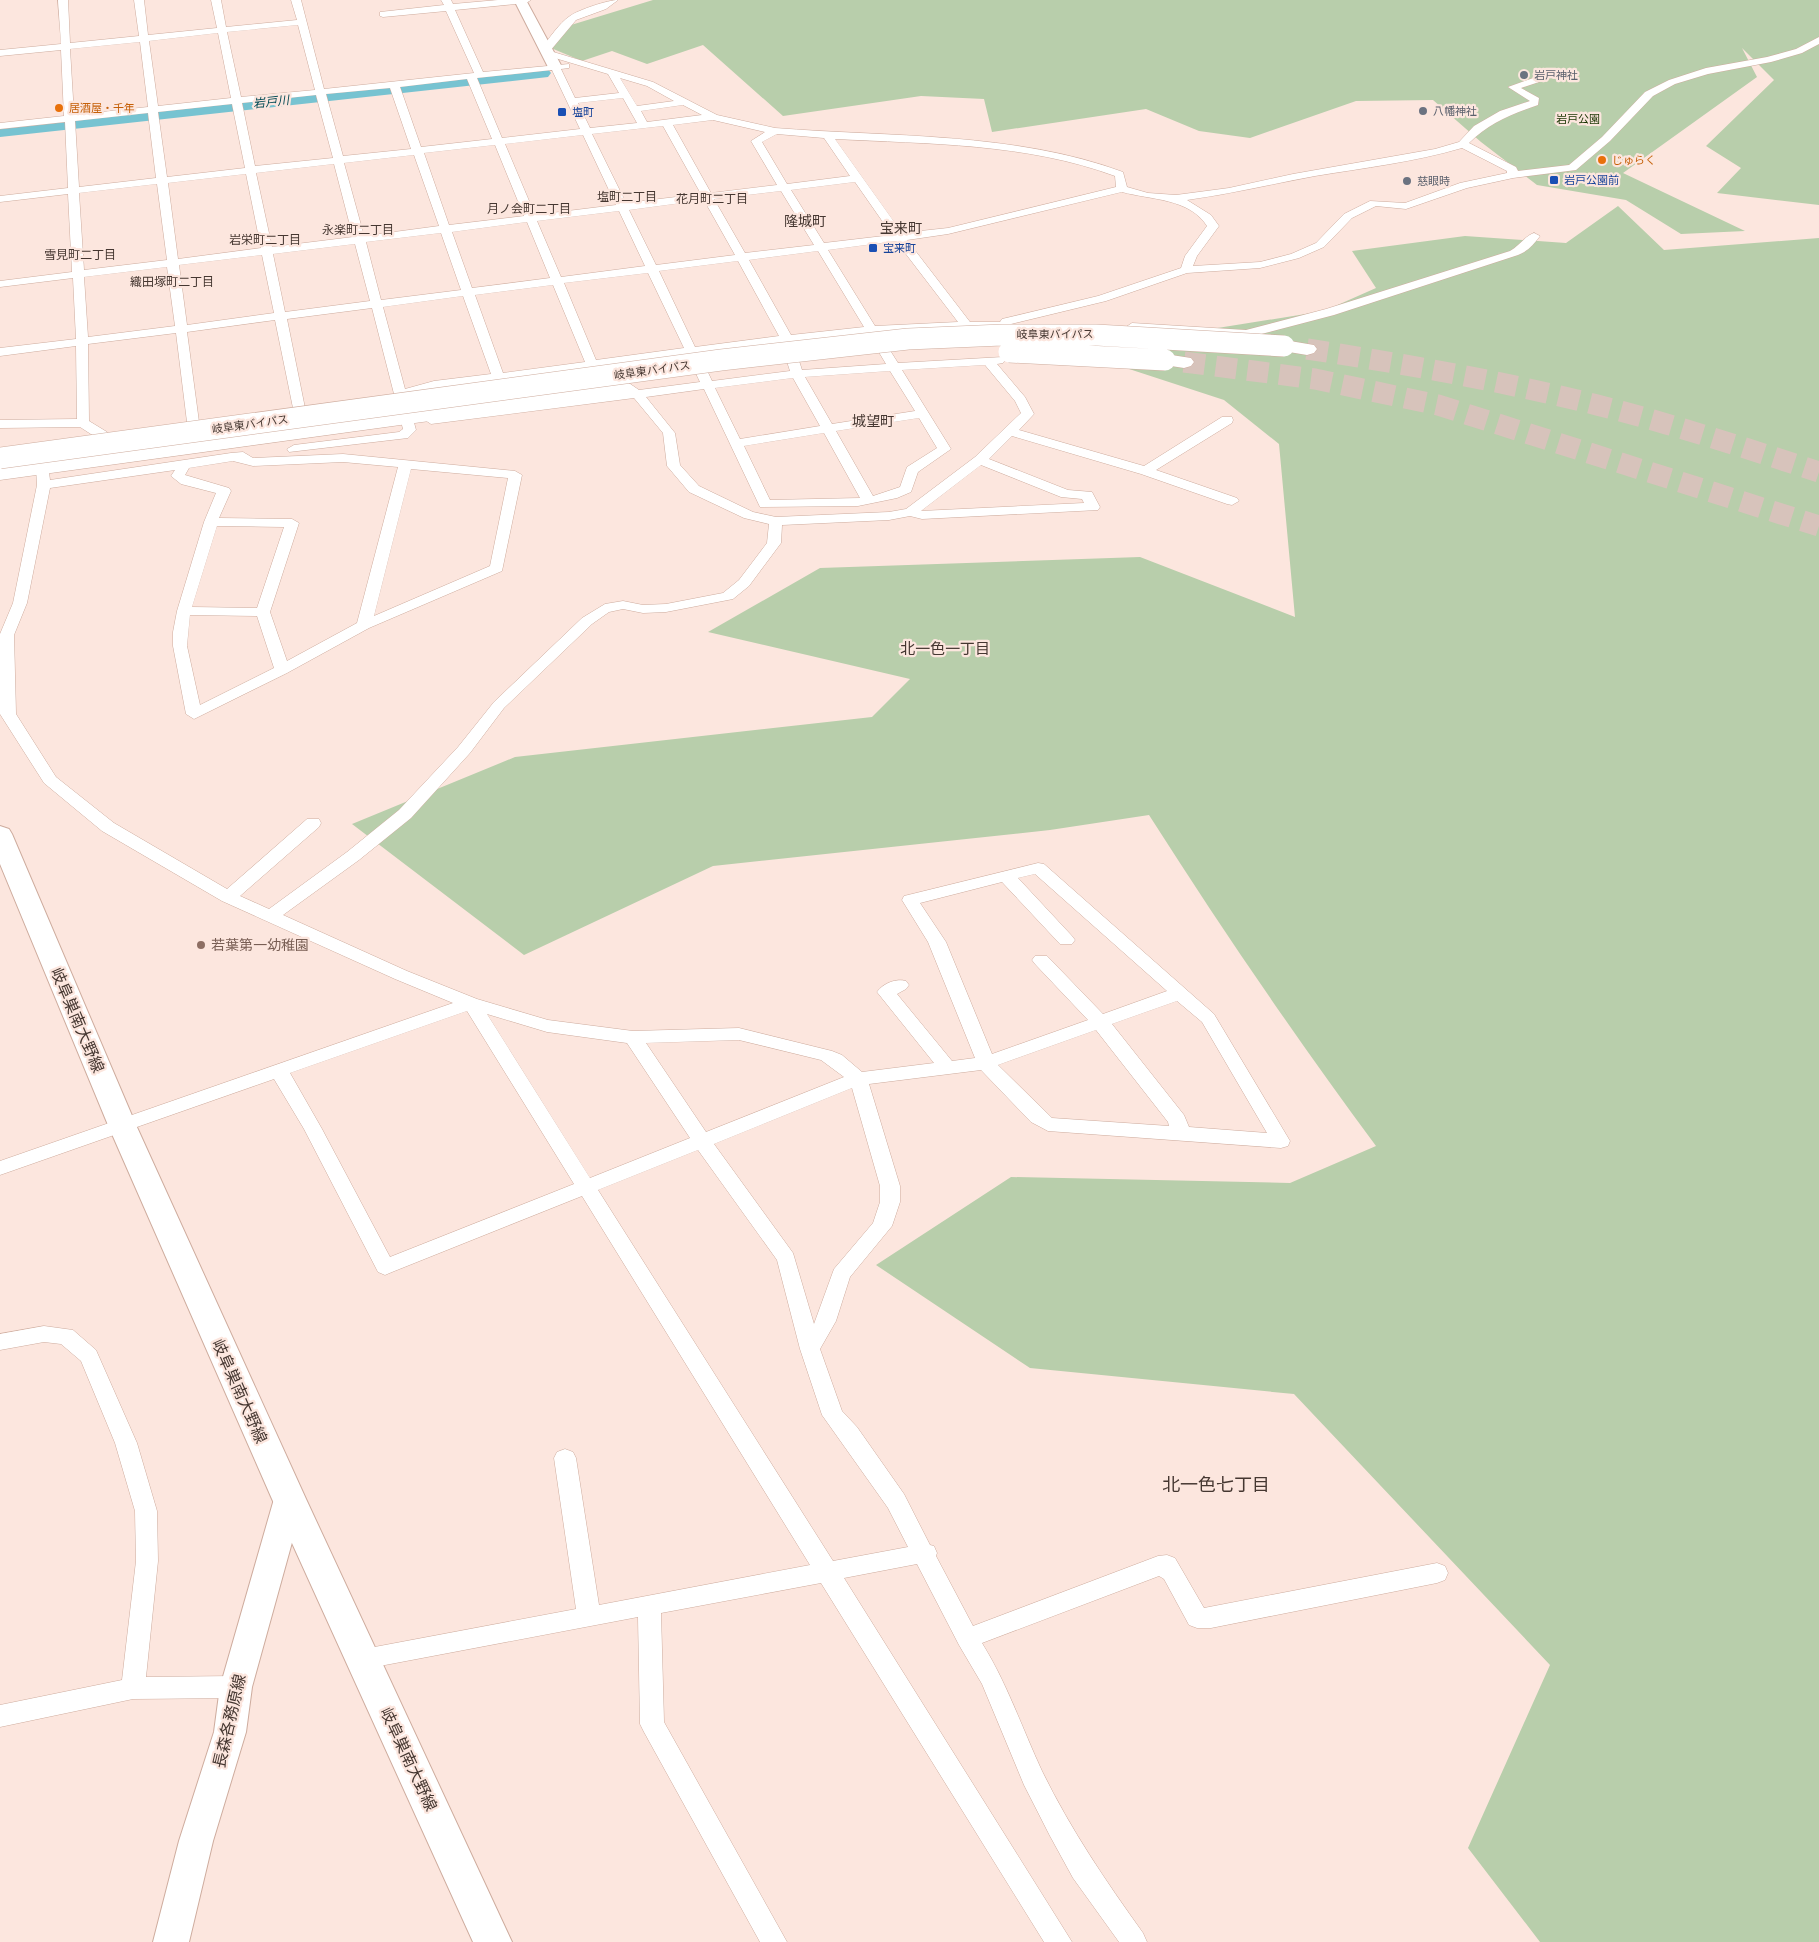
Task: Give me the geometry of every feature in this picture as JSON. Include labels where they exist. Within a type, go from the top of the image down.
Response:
[{"type":"highway","name":"岐阜東バイパス","points":[[0,458],[799,350],[909,339],[974,330],[1138,335],[1307,349]]},
{"type":"highway","points":[[0,449],[590,367],[805,342],[974,330]]},
{"type":"highway","name":"岐阜東バイパス","points":[[0,468],[724,368],[837,357],[938,352],[1060,354],[1174,361]]},
{"type":"highway","points":[[0,474],[43,476],[408,419],[619,390],[856,361],[918,357],[938,352]]},
{"type":"main road","points":[[520,0],[556,67]]},
{"type":"main road","name":"岐阜巣南大野線","points":[[0,834],[122,1125],[289,1499],[493,1942]]},
{"type":"main road","name":"長森各務原線","points":[[171,1942],[196,1841],[230,1732],[236,1686],[289,1499]]},
{"type":"street","points":[[63,0],[68,119],[82,342],[83,423]]},
{"type":"street","points":[[139,0],[193,422]]},
{"type":"street","points":[[216,0],[235,102],[299,408]]},
{"type":"street","points":[[296,0],[410,430],[403,435],[185,463],[43,476],[20,603],[7,635],[8,714],[50,780],[108,827],[228,897],[401,975],[471,1003],[547,1026],[633,1037],[740,1034],[826,1055],[836,1060],[858,1079],[867,1103],[890,1186],[890,1202],[882,1226],[841,1274],[826,1321],[810,1349]]},
{"type":"street","points":[[383,14],[448,4],[526,0]]},
{"type":"street","points":[[613,0],[601,3],[573,18],[547,51],[581,64],[650,84],[713,117],[775,131],[827,136],[1006,146],[1072,159],[1111,171],[1119,174],[1122,178],[1122,189]]},
{"type":"street","points":[[448,4],[474,76],[478,94],[557,281],[590,367],[639,396],[669,433],[674,466],[694,489],[749,515],[776,521],[889,516],[910,512],[922,515],[1092,507],[1086,495],[1066,494],[980,460]]},
{"type":"street","points":[[0,53],[302,22]]},
{"type":"street","points":[[1003,326],[1006,322],[1102,299],[1186,270],[1260,265],[1286,258],[1320,244],[1348,216],[1374,203],[1406,206],[1464,185],[1513,175],[1572,168],[1606,139],[1649,94],[1672,82],[1706,71],[1768,60],[1799,51],[1819,40]]},
{"type":"street","points":[[0,126],[581,64]]},
{"type":"street","points":[[556,67],[766,504],[869,501],[894,496],[906,489],[912,470],[944,450],[756,142],[775,131]]},
{"type":"street","points":[[613,74],[644,125]]},
{"type":"street","points":[[0,352],[948,231],[1122,189],[1148,196],[1176,198],[1229,191],[1293,177],[1436,152],[1463,144],[1478,128],[1504,113],[1534,103],[1534,100],[1513,87],[1539,79]]},
{"type":"street","points":[[394,85],[498,377]]},
{"type":"street","points":[[572,101],[626,95]]},
{"type":"street","points":[[634,108],[685,102]]},
{"type":"street","points":[[0,199],[713,117]]},
{"type":"street","points":[[666,122],[787,338],[797,374],[827,430],[869,501]]},
{"type":"street","points":[[827,136],[900,237],[974,330]]},
{"type":"street","points":[[1463,144],[1512,169],[1513,175]]},
{"type":"street","points":[[0,284],[858,178]]},
{"type":"street","points":[[1176,198],[1207,217],[1213,226],[1191,256],[1186,270]]},
{"type":"street","points":[[402,394],[434,385],[590,367],[787,338],[871,329],[974,330],[1003,326],[1181,329],[1246,334],[1330,312],[1514,253],[1524,248],[1534,236]]},
{"type":"street","points":[[1054,361],[1076,327]]},
{"type":"street","points":[[408,419],[431,420],[639,396],[797,374],[988,361],[1054,361],[1132,365]]},
{"type":"street","points":[[910,512],[980,460],[1028,414],[1021,400],[988,361]]},
{"type":"street","points":[[737,443],[923,414]]},
{"type":"street","points":[[1146,471],[1227,420]]},
{"type":"street","points":[[0,424],[83,423],[102,435]]},
{"type":"street","points":[[1011,432],[1146,471],[1232,501]]},
{"type":"street","points":[[185,463],[178,476],[186,481],[224,491],[211,522],[184,611],[180,646],[194,714],[282,670],[364,625],[497,568],[515,475],[343,458],[253,462],[231,457]]},
{"type":"street","points":[[364,625],[406,463]]},
{"type":"street","points":[[270,916],[353,856],[405,814],[464,750],[499,705],[587,621],[605,608],[623,604],[643,609],[666,608],[728,596],[744,583],[774,543],[776,521]]},
{"type":"street","points":[[211,522],[292,523],[262,612],[282,670]]},
{"type":"street","points":[[184,611],[262,612]]},
{"type":"street","points":[[228,897],[313,823]]},
{"type":"street","points":[[1038,868],[1208,1018],[1280,1141],[1048,1124],[1038,1117],[985,1063],[982,1049],[937,942],[910,900],[1006,876],[1038,868]]},
{"type":"street","points":[[1006,876],[1066,940]]},
{"type":"street","points":[[1041,960],[1072,988],[1101,1021],[1177,1120],[1181,1134]]},
{"type":"street","points":[[900,985],[886,992],[949,1069]]},
{"type":"street","points":[[278,1069],[385,1266],[858,1079],[985,1063],[1180,993]]},
{"type":"street","points":[[0,1168],[278,1069],[471,1003]]},
{"type":"street","points":[[471,1003],[588,1186],[827,1573],[1059,1942]]},
{"type":"street","points":[[633,1037],[702,1141],[786,1258],[810,1349],[833,1415],[849,1433],[896,1500],[926,1553],[968,1638],[991,1678],[1033,1777],[1071,1850],[1082,1870],[1134,1942]]},
{"type":"street","points":[[0,1342],[44,1334],[66,1336],[89,1356],[126,1443],[146,1511],[147,1561],[133,1688]]},
{"type":"street","points":[[565,1458],[589,1618]]},
{"type":"street","points":[[364,1659],[926,1553]]},
{"type":"street","points":[[968,1638],[1158,1566],[1167,1565],[1196,1618],[1211,1618],[1437,1573]]},
{"type":"street","points":[[649,1606],[652,1724],[774,1942]]},
{"type":"street","points":[[0,1716],[133,1688],[236,1686]]},
{"type":"green space","name":"岩戸公園","points":[[653,0],[1819,0],[1819,205],[1717,193],[1741,168],[1706,146],[1774,80],[1742,48],[1757,77],[1623,173],[1745,231],[1681,234],[1626,200],[1537,185],[1481,142],[1433,100],[1356,101],[1250,138],[1199,131],[1146,109],[992,132],[984,99],[921,96],[783,116],[703,45],[647,64],[612,51],[582,61],[551,48],[571,25]]},
{"type":"green space","points":[[1618,206],[1664,250],[1819,238],[1819,1942],[1540,1942],[1468,1848],[1550,1665],[1294,1394],[1030,1368],[876,1265],[1011,1177],[1290,1183],[1376,1146],[1260,982],[1149,815],[1050,830],[713,866],[524,955],[352,824],[515,757],[872,717],[910,679],[708,632],[820,568],[1140,557],[1295,617],[1279,444],[1224,400],[1074,351],[1324,311],[1376,288],[1352,251],[1465,236],[1566,243]]},
{"type":"waterway","name":"岩戸川","points":[[0,131],[542,73]]},
{"type":"tunnel","points":[[1307,349],[1453,374],[1561,396],[1681,428],[1819,472]]},
{"type":"tunnel","points":[[1184,362],[1315,379],[1438,405],[1819,526]]},
{"type":"place","name":"岩戸神社","points":[[1524,75]]},
{"type":"place","name":"居酒屋・千年","points":[[59,108]]},
{"type":"place","name":"八幡神社","points":[[1423,111]]},
{"type":"place","name":"塩町","points":[[562,112]]},
{"type":"place","name":"じゅらく","points":[[1602,160]]},
{"type":"place","name":"岩戸公園前","points":[[1554,180]]},
{"type":"place","name":"慈眼時","points":[[1407,181]]},
{"type":"place","name":"宝来町","points":[[873,248]]},
{"type":"place","name":"若葉第一幼稚園","points":[[201,945]]},
{"type":"district","name":"塩町二丁目","points":[[627,197]]},
{"type":"district","name":"花月町二丁目","points":[[712,199]]},
{"type":"district","name":"月ノ会町二丁目","points":[[529,209]]},
{"type":"district","name":"隆城町","points":[[805,221]]},
{"type":"district","name":"宝来町","points":[[901,228]]},
{"type":"district","name":"永楽町二丁目","points":[[358,230]]},
{"type":"district","name":"岩栄町二丁目","points":[[265,240]]},
{"type":"district","name":"雪見町二丁目","points":[[80,255]]},
{"type":"district","name":"織田塚町二丁目","points":[[172,282]]},
{"type":"district","name":"城望町","points":[[873,421]]},
{"type":"district","name":"北一色一丁目","points":[[945,649]]},
{"type":"district","name":"北一色七丁目","points":[[1216,1485]]}]
